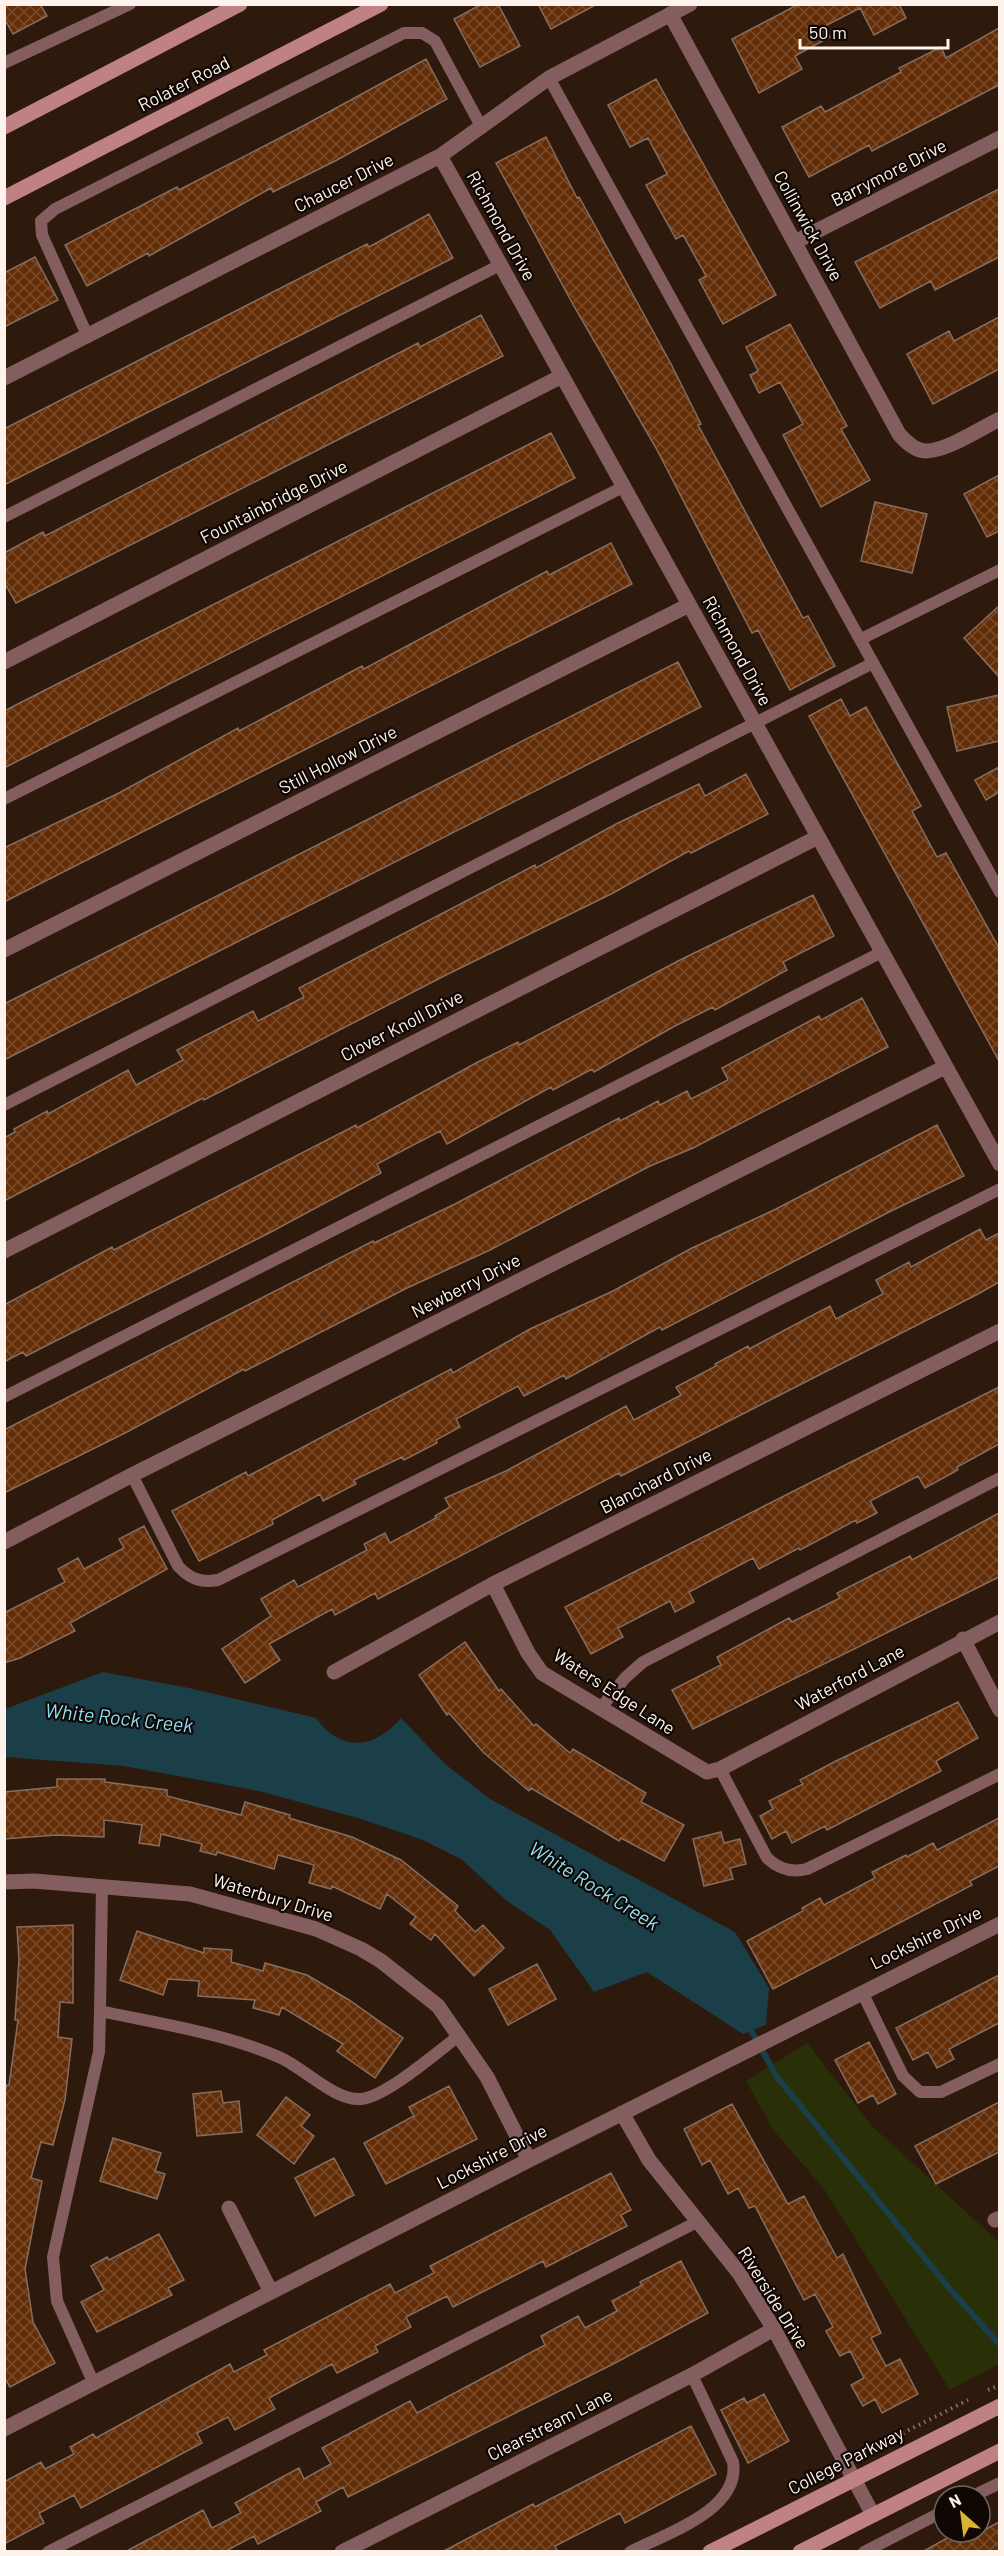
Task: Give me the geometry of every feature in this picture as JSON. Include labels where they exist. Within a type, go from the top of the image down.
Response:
[{"type":"main road","points":[[4,127],[240,4]]},
{"type":"main road","name":"Rolater Road","points":[[4,198],[381,4]]},
{"type":"main road","name":"College Parkway","points":[[710,2552],[999,2406]]},
{"type":"main road","points":[[800,2552],[999,2451]]},
{"type":"street","name":"Chaucer Drive","points":[[4,378],[440,156],[549,78],[690,4]]},
{"type":"street","name":"Collinwick Drive","points":[[670,14],[899,434],[919,450],[927,451],[945,446],[999,419]]},
{"type":"street","name":"Barrymore Drive","points":[[795,242],[999,138]]},
{"type":"street","name":"Richmond Drive","points":[[440,156],[999,1164]]},
{"type":"street","name":"Fountainbridge Drive","points":[[4,662],[562,376]]},
{"type":"street","name":"Still Hollow Drive","points":[[4,950],[689,605]]},
{"type":"street","name":"Clover Knoll Drive","points":[[4,1251],[818,837]]},
{"type":"street","name":"Newberry Drive","points":[[4,1542],[132,1475],[945,1067]]},
{"type":"street","name":"Blanchard Drive","points":[[334,1672],[493,1584],[999,1331]]},
{"type":"street","name":"Waters Edge Lane","points":[[493,1584],[528,1653],[542,1673],[697,1767],[707,1772],[720,1769]]},
{"type":"street","name":"Waterford Lane","points":[[720,1769],[999,1622]]},
{"type":"street","points":[[963,1640],[999,1710]]},
{"type":"street","name":"Waterbury Drive","points":[[4,1882],[34,1881],[190,1894],[316,1929],[381,1961],[438,2006],[487,2077],[529,2160]]},
{"type":"street","name":"Lockshire Drive","points":[[4,2429],[999,1923]]},
{"type":"street","name":"Riverside Drive","points":[[622,2113],[649,2160],[739,2273],[774,2330],[873,2515]]},
{"type":"street","points":[[229,2208],[271,2292]]},
{"type":"street","name":"Clearstream Lane","points":[[342,2552],[692,2375],[774,2330]]},
{"type":"lane","points":[[4,63],[130,4]]},
{"type":"lane","points":[[88,337],[42,235],[41,221],[50,211],[404,33],[422,33],[435,40],[482,128]]},
{"type":"lane","points":[[549,78],[999,892]]},
{"type":"lane","points":[[4,517],[500,265]]},
{"type":"lane","points":[[4,799],[623,487]]},
{"type":"lane","points":[[861,639],[999,570]]},
{"type":"lane","points":[[4,1105],[873,663]]},
{"type":"lane","points":[[4,1397],[882,952]]},
{"type":"lane","points":[[132,1475],[178,1566],[187,1575],[199,1580],[218,1580],[999,1189]]},
{"type":"lane","points":[[600,1709],[625,1678],[643,1662],[999,1478]]},
{"type":"lane","points":[[720,1769],[767,1858],[774,1864],[795,1872],[807,1869],[999,1774]]},
{"type":"lane","points":[[94,2384],[57,2301],[53,2257],[99,2052],[102,1887]]},
{"type":"lane","points":[[862,1992],[903,2076],[920,2092],[941,2092],[999,2064]]},
{"type":"lane","points":[[100,2011],[243,2043],[291,2063],[348,2098],[361,2099],[381,2092],[460,2036]]},
{"type":"lane","points":[[48,2552],[697,2222]]},
{"type":"lane","points":[[630,2552],[702,2515],[721,2500],[735,2477],[734,2462],[692,2375]]},
{"type":"lane","points":[[864,2552],[932,2517]]},
{"type":"green space","points":[[807,2043],[872,2126],[999,2242],[999,2364],[950,2390],[824,2189],[774,2131],[746,2081]]},
{"type":"water","points":[[103,1672],[189,1688],[316,1718],[336,1737],[347,1742],[369,1741],[380,1736],[401,1718],[445,1764],[490,1799],[735,1932],[769,1988],[766,2025],[743,2034],[647,1972],[594,1992],[550,1930],[507,1901],[461,1859],[423,1840],[358,1818],[259,1791],[124,1766],[5,1757],[5,1709]]},
{"type":"building","points":[[4,4],[40,4],[47,16],[13,34],[4,18]]},
{"type":"building","points":[[482,4],[498,4],[520,46],[480,67],[454,19]]},
{"type":"building","points":[[538,4],[597,4],[551,29]]},
{"type":"building","points":[[799,4],[899,4],[906,18],[874,35],[860,8],[825,26],[830,37],[795,56],[802,69],[759,93],[732,39]]},
{"type":"building","points":[[999,28],[999,85],[872,151],[869,145],[809,177],[782,127],[821,106],[825,112],[901,72],[899,68],[941,47],[946,58]]},
{"type":"building","points":[[426,59],[447,99],[337,160],[273,192],[271,188],[149,256],[148,253],[87,286],[65,245],[177,187],[179,190]]},
{"type":"building","points":[[656,79],[776,295],[723,324],[699,280],[706,276],[683,235],[676,239],[646,185],[667,174],[648,138],[630,147],[608,105]]},
{"type":"building","points":[[546,137],[577,198],[579,197],[671,364],[701,424],[698,425],[803,618],[808,616],[835,666],[790,690],[758,630],[752,633],[656,448],[575,308],[496,163]]},
{"type":"building","points":[[999,189],[999,257],[935,290],[931,281],[880,308],[855,262]]},
{"type":"building","points":[[429,214],[453,258],[4,485],[4,429],[367,244],[369,247]]},
{"type":"building","points":[[35,257],[58,300],[4,327],[4,273]]},
{"type":"building","points":[[481,315],[503,356],[16,603],[4,582],[4,553],[43,532],[45,536],[418,343],[420,347]]},
{"type":"building","points":[[999,317],[999,369],[933,404],[907,354],[949,331],[954,341]]},
{"type":"building","points":[[790,324],[847,426],[841,429],[870,480],[821,507],[783,435],[803,424],[780,382],[759,393],[750,375],[758,371],[746,347]]},
{"type":"building","points":[[551,433],[575,478],[4,768],[4,711]]},
{"type":"building","points":[[999,475],[999,531],[987,537],[964,494]]},
{"type":"building","points":[[875,502],[927,514],[912,573],[861,561]]},
{"type":"building","points":[[611,543],[632,584],[4,902],[4,848],[117,794],[238,728],[239,731],[362,666],[364,669],[547,571],[549,575]]},
{"type":"building","points":[[999,606],[999,677],[964,638]]},
{"type":"building","points":[[678,662],[701,707],[4,1060],[4,1004]]},
{"type":"building","points":[[999,695],[999,741],[957,751],[947,707]]},
{"type":"building","points":[[841,699],[850,716],[866,707],[921,806],[912,811],[937,857],[946,853],[999,948],[999,1061],[809,716]]},
{"type":"building","points":[[999,767],[999,792],[986,800],[975,780]]},
{"type":"building","points":[[746,774],[768,814],[691,853],[689,851],[611,894],[446,975],[4,1201],[4,1138],[15,1132],[14,1129],[47,1111],[48,1114],[128,1070],[136,1085],[183,1060],[177,1050],[253,1011],[258,1021],[304,997],[299,988],[535,865],[536,868],[616,824],[699,784],[705,796]]},
{"type":"building","points":[[813,895],[834,936],[783,962],[787,970],[715,1010],[713,1007],[673,1027],[594,1072],[592,1069],[553,1090],[551,1087],[447,1144],[440,1131],[377,1164],[381,1173],[269,1233],[26,1356],[23,1352],[4,1362],[4,1305],[112,1247],[114,1250],[356,1125],[357,1128],[478,1062],[518,1042],[519,1045],[680,960]]},
{"type":"building","points":[[862,998],[888,1047],[693,1148],[650,1166],[490,1250],[407,1288],[245,1371],[244,1369],[125,1433],[4,1493],[4,1430],[373,1241],[374,1243],[455,1204],[619,1118],[620,1121],[658,1101],[660,1105],[687,1091],[691,1099],[728,1080],[722,1068],[819,1016],[821,1020]]},
{"type":"building","points":[[937,1125],[964,1176],[889,1212],[662,1330],[660,1327],[566,1379],[564,1375],[524,1396],[518,1386],[456,1419],[460,1427],[436,1440],[437,1443],[404,1460],[402,1457],[354,1480],[356,1484],[323,1501],[320,1494],[272,1520],[273,1524],[199,1561],[172,1511],[246,1472],[248,1476],[451,1369],[453,1373],[530,1329],[613,1291],[692,1248],[776,1209]]},
{"type":"building","points":[[980,1229],[986,1240],[999,1233],[999,1282],[978,1294],[621,1476],[619,1473],[378,1599],[375,1593],[335,1615],[332,1609],[269,1644],[280,1660],[245,1683],[222,1649],[271,1616],[261,1599],[294,1580],[298,1587],[367,1550],[364,1544],[385,1533],[390,1543],[436,1518],[435,1516],[450,1507],[445,1498],[506,1471],[626,1406],[634,1420],[681,1395],[676,1387],[716,1366],[715,1364],[748,1346],[749,1349],[830,1306],[836,1319],[883,1294],[876,1280],[909,1262],[911,1267]]},
{"type":"building","points":[[999,1387],[999,1444],[925,1488],[918,1476],[870,1501],[877,1513],[857,1523],[856,1520],[759,1569],[753,1558],[689,1592],[694,1602],[675,1612],[670,1601],[618,1628],[623,1637],[591,1654],[565,1607]]},
{"type":"building","points":[[999,1513],[999,1577],[693,1729],[672,1690],[721,1665],[717,1657],[789,1618],[792,1622],[840,1598],[837,1593],[910,1556],[912,1560]]},
{"type":"building","points":[[144,1526],[167,1569],[70,1623],[75,1631],[20,1658],[4,1663],[4,1613],[65,1582],[58,1569],[78,1558],[84,1569],[124,1548],[119,1539]]},
{"type":"building","points":[[465,1642],[499,1691],[501,1689],[534,1726],[536,1724],[570,1753],[573,1749],[646,1793],[641,1802],[684,1825],[664,1861],[621,1838],[619,1841],[531,1788],[529,1791],[483,1752],[449,1713],[447,1715],[419,1675]]},
{"type":"building","points":[[958,1702],[978,1738],[936,1761],[941,1771],[827,1830],[825,1826],[792,1843],[786,1831],[772,1839],[760,1816],[773,1809],[769,1801],[803,1784],[800,1780],[834,1762]]},
{"type":"building","points":[[57,1779],[105,1779],[105,1782],[167,1790],[167,1796],[241,1815],[245,1802],[352,1837],[401,1860],[458,1906],[455,1911],[475,1932],[483,1925],[504,1948],[474,1976],[435,1934],[431,1940],[410,1924],[416,1917],[387,1894],[380,1909],[332,1886],[331,1889],[309,1883],[314,1865],[278,1855],[274,1869],[217,1852],[216,1855],[200,1851],[202,1844],[161,1834],[159,1846],[139,1843],[142,1825],[104,1820],[104,1837],[56,1835],[4,1839],[4,1792],[57,1787]]},
{"type":"building","points":[[999,1818],[999,1866],[970,1881],[972,1885],[773,1989],[747,1941],[803,1911],[802,1908],[820,1898],[824,1905],[875,1878],[872,1872],[906,1855],[907,1857],[933,1843],[937,1850]]},
{"type":"building","points":[[721,1832],[724,1843],[740,1839],[746,1864],[730,1868],[733,1879],[704,1886],[693,1839]]},
{"type":"building","points":[[73,1925],[73,2003],[60,2002],[58,2037],[72,2039],[65,2100],[53,2145],[41,2142],[31,2178],[42,2181],[25,2269],[33,2322],[55,2363],[10,2387],[4,2377],[4,2093],[9,2085],[18,2020],[15,2020],[19,1960],[17,1927]]},
{"type":"building","points":[[137,1931],[204,1953],[204,1948],[232,1950],[231,1962],[263,1971],[265,1963],[307,1975],[349,2000],[403,2038],[375,2078],[337,2051],[343,2044],[282,2007],[279,2015],[253,2008],[255,2000],[198,1996],[199,1981],[168,1979],[163,1995],[120,1980]]},
{"type":"building","points":[[537,1964],[556,1999],[508,2025],[489,1989]]},
{"type":"building","points":[[999,1975],[999,2023],[949,2049],[954,2059],[937,2068],[928,2052],[913,2060],[896,2028]]},
{"type":"building","points":[[869,2042],[896,2094],[878,2104],[873,2095],[858,2103],[835,2060]]},
{"type":"building","points":[[449,2086],[477,2139],[386,2184],[364,2143],[414,2116],[409,2107]]},
{"type":"building","points":[[221,2091],[223,2103],[239,2101],[242,2132],[197,2136],[193,2094]]},
{"type":"building","points":[[286,2097],[310,2115],[301,2126],[314,2136],[294,2164],[257,2135]]},
{"type":"building","points":[[999,2102],[999,2152],[936,2184],[915,2146]]},
{"type":"building","points":[[732,2104],[788,2204],[804,2196],[837,2258],[843,2254],[881,2333],[871,2338],[886,2366],[900,2359],[918,2394],[882,2413],[875,2399],[863,2406],[851,2385],[864,2378],[850,2351],[840,2356],[826,2331],[833,2327],[815,2294],[804,2300],[755,2206],[749,2208],[738,2188],[728,2194],[710,2160],[702,2165],[684,2129]]},
{"type":"building","points":[[113,2138],[161,2153],[155,2171],[165,2174],[157,2199],[100,2181]]},
{"type":"building","points":[[334,2158],[354,2195],[315,2216],[295,2178]]},
{"type":"building","points":[[611,2173],[631,2210],[621,2215],[627,2226],[546,2267],[543,2261],[453,2307],[447,2296],[406,2317],[411,2327],[375,2346],[378,2352],[337,2373],[332,2364],[269,2398],[275,2409],[235,2430],[228,2417],[197,2433],[202,2443],[81,2508],[74,2495],[39,2513],[44,2523],[4,2544],[4,2482],[41,2462],[45,2469],[74,2454],[70,2447],[93,2434],[96,2438],[230,2364],[234,2372],[267,2355],[264,2350],[390,2284],[395,2293],[434,2273],[430,2266]]},
{"type":"building","points":[[159,2234],[184,2280],[168,2288],[172,2295],[97,2332],[81,2302],[104,2290],[91,2266],[107,2257],[109,2260]]},
{"type":"building","points":[[681,2261],[708,2313],[617,2362],[348,2497],[343,2487],[316,2502],[321,2511],[258,2544],[254,2536],[224,2552],[125,2552],[203,2510],[212,2528],[241,2513],[235,2503],[273,2482],[299,2468],[304,2479],[331,2464],[322,2448],[410,2401],[417,2413],[545,2345],[541,2336],[578,2316],[585,2328],[617,2311],[612,2301],[642,2285],[640,2282]]},
{"type":"building","points":[[764,2394],[789,2441],[748,2463],[721,2410],[744,2398],[747,2403]]},
{"type":"building","points":[[691,2426],[716,2474],[625,2523],[620,2513],[555,2546],[558,2552],[442,2552],[533,2504],[535,2507]]},
{"type":"building","points":[[999,2522],[999,2552],[922,2552],[936,2544],[992,2544],[992,2526]]},
{"type":"waterway","name":"White Rock Creek","points":[[747,2023],[777,2077],[949,2288],[1000,2345]]}]
